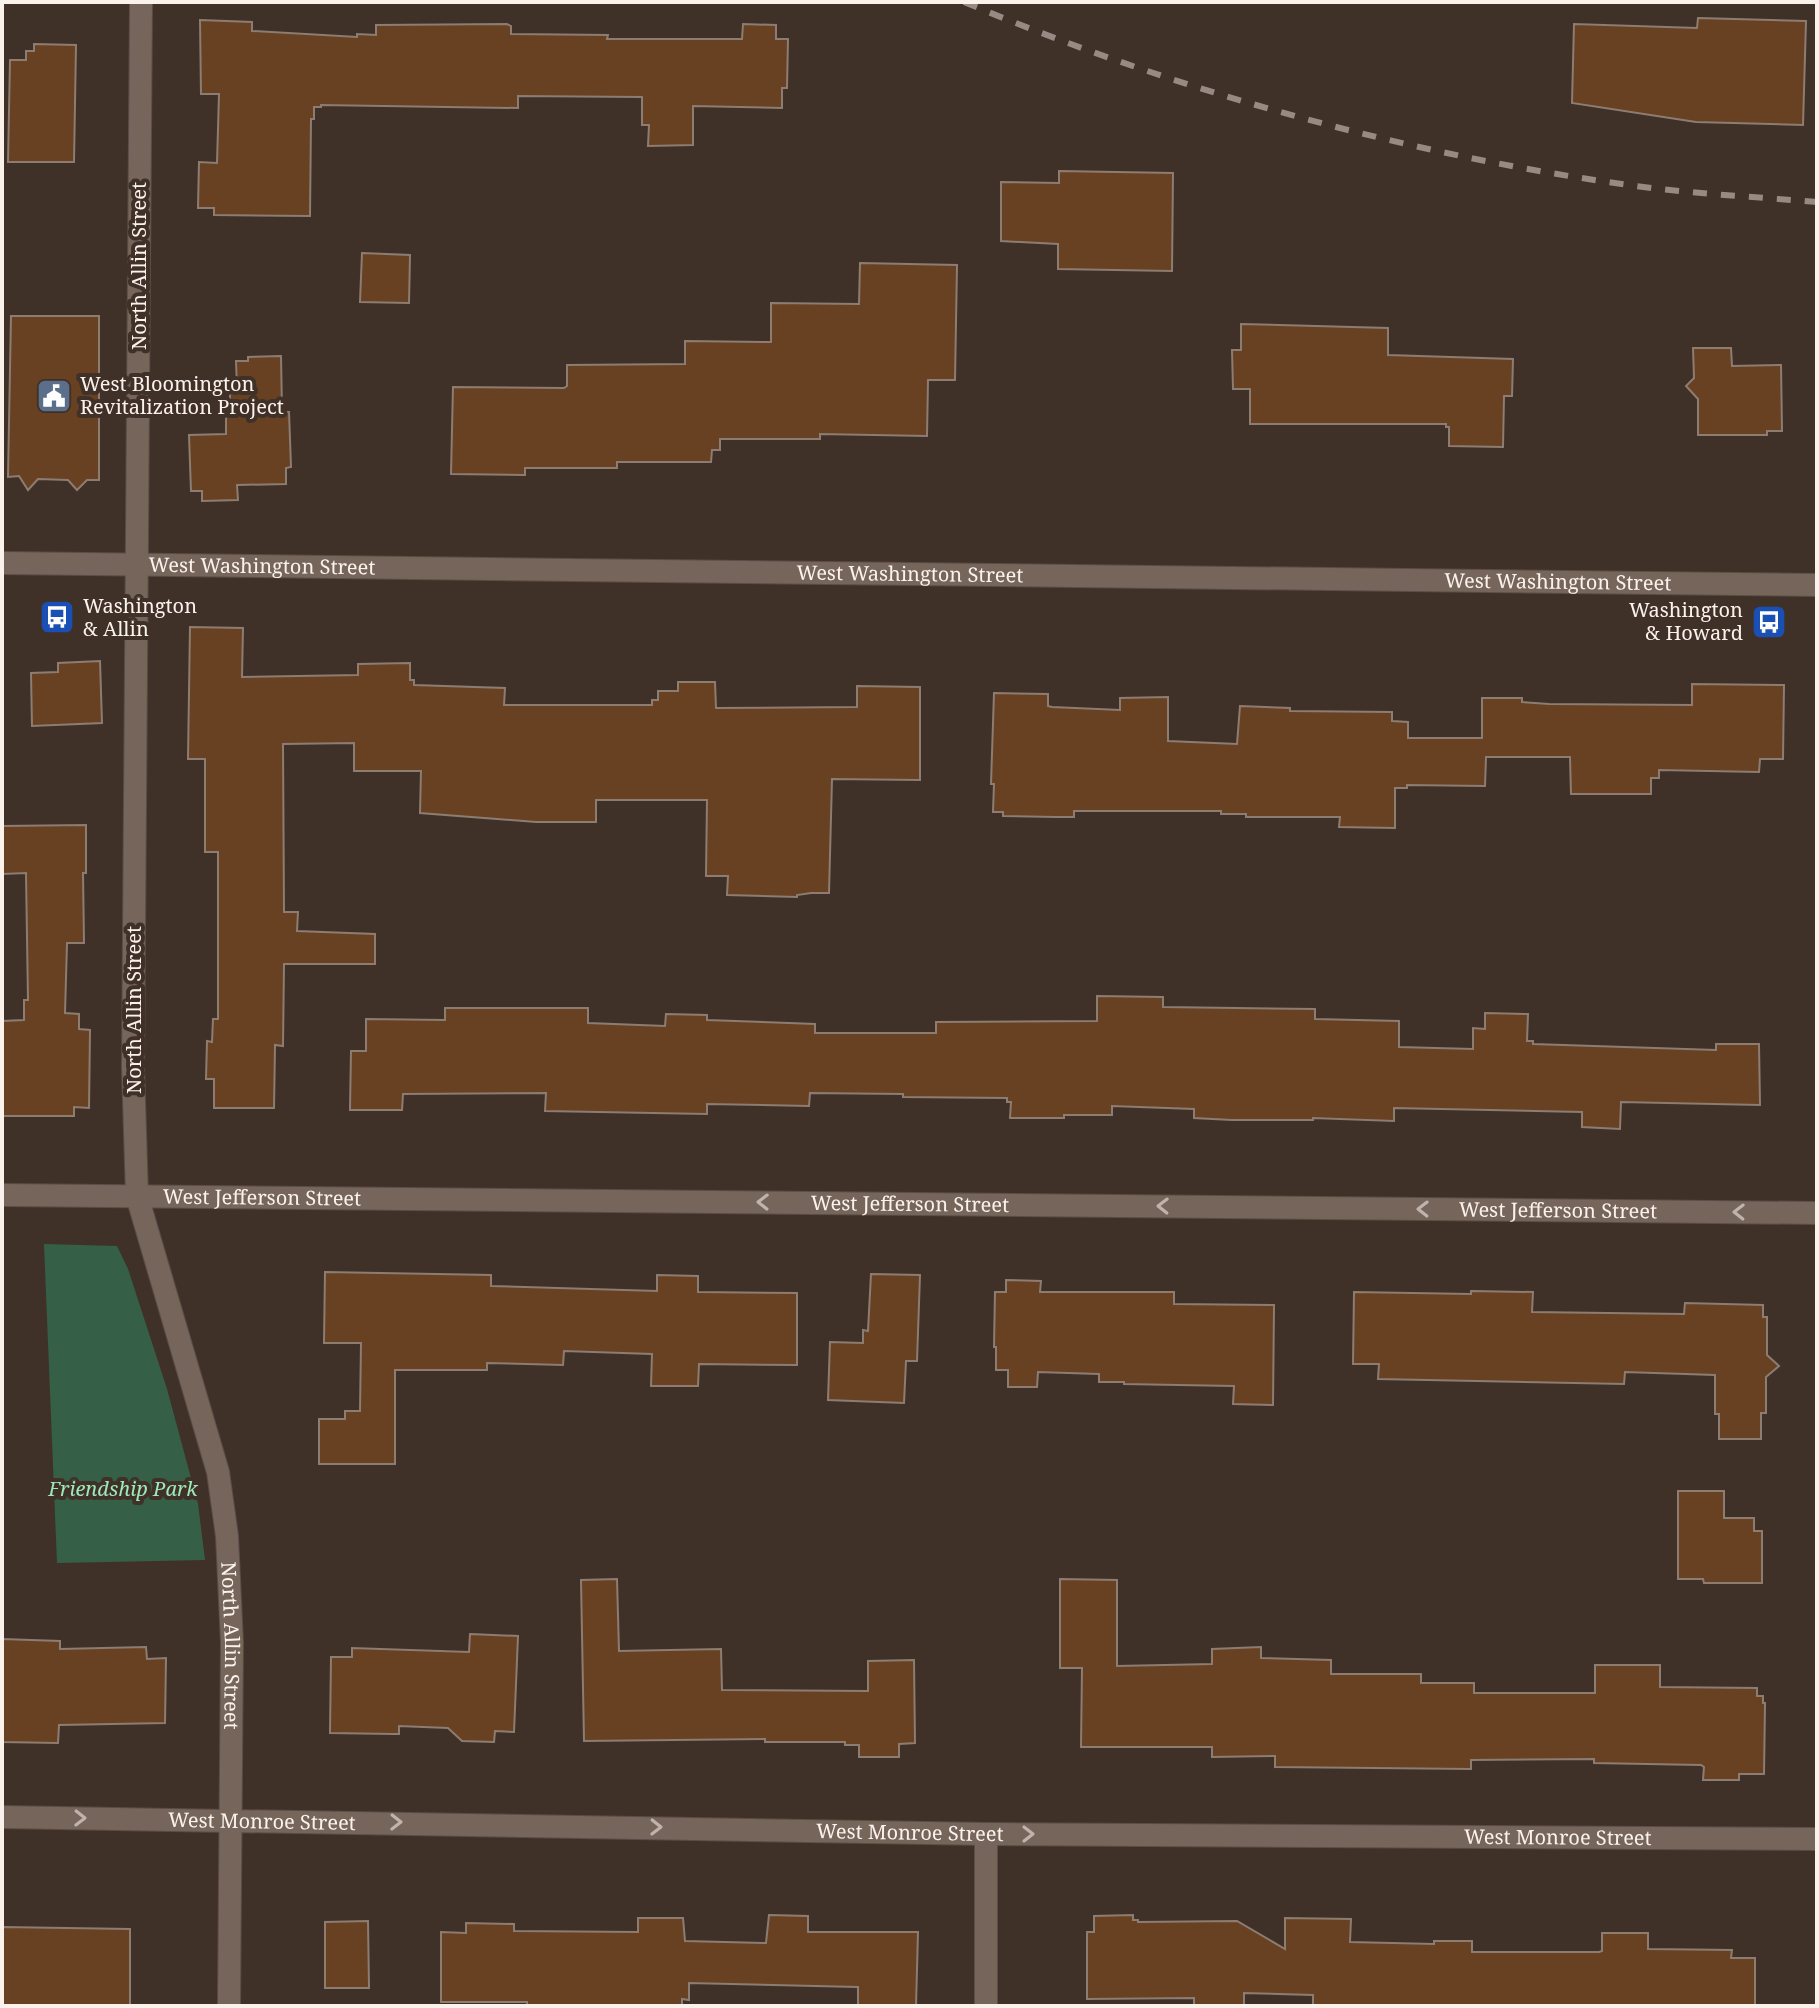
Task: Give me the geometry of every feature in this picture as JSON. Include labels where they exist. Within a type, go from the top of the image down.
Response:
[{"type":"street","name":"North Allin Street","points":[[141,2],[133,1068],[137,1196],[218,1472],[226,1523],[232,1643],[229,2006]]},
{"type":"street","name":"West Washington Street","points":[[2,563],[1817,585]]},
{"type":"street","name":"West Jefferson Street","points":[[2,1195],[1817,1213]]},
{"type":"street","name":"West Monroe Street","points":[[2,1817],[986,1834],[1817,1839]]},
{"type":"street","points":[[986,1834],[986,2006]]},
{"type":"green space","name":"Friendship Park","points":[[44,1244],[117,1246],[128,1269],[167,1389],[198,1504],[205,1560],[57,1563]]},
{"type":"building","points":[[1698,18],[1806,21],[1803,125],[1696,122],[1572,103],[1574,24],[1697,28]]},
{"type":"building","points":[[200,20],[252,22],[252,31],[357,37],[357,34],[376,35],[376,25],[507,24],[511,26],[511,34],[608,35],[607,39],[742,39],[743,24],[776,25],[776,39],[788,39],[787,88],[782,88],[782,108],[693,106],[693,145],[648,146],[649,125],[642,125],[642,97],[518,96],[518,108],[321,105],[314,107],[314,119],[311,119],[310,216],[214,215],[214,208],[198,208],[199,162],[217,163],[219,94],[201,94]]},
{"type":"building","points":[[34,44],[76,45],[74,162],[8,162],[10,60],[26,60],[26,51],[34,51]]},
{"type":"building","points":[[1059,171],[1173,173],[1172,271],[1058,269],[1058,244],[1001,241],[1001,182],[1059,183]]},
{"type":"building","points":[[362,253],[410,255],[409,303],[360,302]]},
{"type":"building","points":[[860,263],[957,265],[955,380],[928,380],[927,436],[820,434],[820,439],[720,439],[720,450],[712,450],[711,462],[617,462],[617,468],[525,468],[525,475],[451,474],[453,387],[564,388],[567,386],[567,365],[685,364],[685,341],[771,342],[771,303],[859,304]]},
{"type":"building","name":"West Bloomington Revitalization Project","points":[[11,316],[99,316],[99,480],[87,480],[77,490],[68,480],[38,479],[28,490],[19,476],[8,477]]},
{"type":"building","points":[[1241,324],[1388,328],[1388,355],[1513,359],[1512,396],[1504,396],[1503,447],[1449,446],[1449,427],[1446,424],[1250,424],[1250,389],[1233,389],[1232,350],[1241,350]]},
{"type":"building","points":[[1693,348],[1731,348],[1732,366],[1781,365],[1782,431],[1767,431],[1767,435],[1698,435],[1698,399],[1686,386],[1694,378]]},
{"type":"building","points":[[281,356],[282,412],[289,412],[291,467],[286,468],[286,484],[237,485],[238,500],[202,501],[202,491],[191,491],[189,435],[226,434],[226,415],[230,415],[230,386],[237,387],[236,361],[248,361],[248,357]]},
{"type":"building","points":[[190,627],[243,628],[242,677],[358,675],[358,664],[410,663],[410,680],[414,680],[414,685],[505,688],[504,705],[652,705],[652,700],[658,700],[658,691],[678,691],[678,682],[715,682],[716,708],[857,707],[857,686],[920,687],[920,780],[832,779],[829,893],[797,897],[727,895],[728,876],[706,876],[707,800],[596,800],[596,822],[536,822],[420,813],[421,771],[354,771],[354,743],[283,744],[284,912],[298,912],[297,931],[375,934],[375,964],[284,964],[283,1046],[275,1045],[274,1108],[214,1108],[214,1079],[206,1079],[207,1041],[212,1042],[213,1019],[218,1019],[218,852],[205,852],[205,759],[188,759]]},
{"type":"building","points":[[100,661],[102,723],[32,726],[31,673],[58,672],[58,663]]},
{"type":"building","points":[[1692,684],[1784,685],[1783,759],[1760,759],[1759,772],[1659,770],[1659,778],[1651,778],[1651,794],[1571,794],[1570,757],[1486,757],[1485,786],[1407,785],[1407,788],[1395,788],[1395,828],[1339,827],[1340,817],[1246,817],[1246,814],[1221,814],[1221,811],[1074,811],[1074,817],[1003,816],[1003,812],[993,812],[994,693],[1048,694],[1048,706],[1052,707],[1120,710],[1120,698],[1168,697],[1168,741],[1237,744],[1240,706],[1290,708],[1290,711],[1392,712],[1392,721],[1408,722],[1408,738],[1482,738],[1482,698],[1522,698],[1522,702],[1549,704],[1692,705]]},
{"type":"building","points":[[86,825],[84,943],[67,943],[65,1013],[79,1014],[79,1029],[90,1030],[89,1108],[74,1107],[74,1116],[2,1116],[2,1021],[24,1020],[24,1000],[28,1000],[26,873],[2,874],[2,826]]},
{"type":"building","points":[[1097,996],[1163,997],[1163,1007],[1315,1009],[1315,1019],[1399,1021],[1399,1047],[1473,1049],[1473,1028],[1485,1029],[1485,1013],[1528,1014],[1527,1041],[1533,1041],[1533,1044],[1716,1050],[1716,1044],[1759,1044],[1760,1105],[1621,1102],[1620,1129],[1582,1127],[1582,1112],[1394,1108],[1394,1121],[1194,1118],[1194,1109],[1112,1106],[1112,1115],[1010,1118],[1011,1102],[1007,1102],[1007,1098],[903,1097],[903,1094],[810,1093],[809,1106],[707,1104],[707,1114],[545,1111],[546,1093],[403,1094],[402,1110],[350,1110],[351,1051],[366,1051],[366,1019],[445,1020],[445,1008],[588,1008],[588,1023],[665,1026],[666,1014],[707,1015],[707,1020],[815,1024],[815,1033],[936,1033],[936,1022],[1097,1021]]},
{"type":"building","points":[[325,1272],[491,1275],[491,1286],[657,1291],[657,1275],[698,1276],[698,1292],[797,1293],[797,1365],[699,1364],[698,1386],[651,1386],[652,1354],[564,1351],[563,1365],[487,1363],[487,1370],[395,1370],[395,1464],[319,1464],[319,1419],[345,1419],[345,1411],[360,1411],[361,1343],[324,1343]]},
{"type":"building","points":[[871,1274],[920,1275],[917,1361],[906,1361],[904,1403],[828,1400],[830,1342],[863,1343],[863,1330],[868,1331]]},
{"type":"building","points":[[1006,1280],[1041,1281],[1040,1292],[1174,1292],[1174,1304],[1274,1305],[1273,1405],[1233,1404],[1234,1386],[1099,1382],[1099,1374],[1038,1372],[1037,1387],[1008,1387],[1008,1370],[996,1370],[994,1347],[995,1292],[1006,1292]]},
{"type":"building","points":[[1471,1291],[1533,1292],[1532,1312],[1684,1314],[1685,1303],[1763,1305],[1763,1317],[1767,1317],[1767,1355],[1779,1366],[1766,1377],[1766,1413],[1761,1413],[1761,1439],[1719,1439],[1719,1414],[1715,1414],[1715,1375],[1625,1372],[1624,1384],[1378,1379],[1379,1364],[1353,1364],[1354,1292],[1471,1294]]},
{"type":"building","points":[[1678,1491],[1724,1491],[1724,1518],[1754,1518],[1754,1531],[1762,1531],[1762,1583],[1704,1583],[1703,1579],[1678,1579]]},
{"type":"building","points":[[617,1579],[619,1651],[721,1649],[722,1690],[868,1691],[868,1661],[914,1660],[915,1743],[899,1744],[899,1757],[859,1757],[859,1745],[845,1745],[845,1742],[765,1742],[765,1739],[584,1741],[581,1580]]},
{"type":"building","points":[[1060,1579],[1117,1580],[1117,1666],[1212,1664],[1212,1649],[1261,1647],[1261,1658],[1331,1660],[1331,1674],[1421,1674],[1421,1683],[1474,1683],[1474,1693],[1595,1693],[1595,1665],[1660,1665],[1660,1687],[1757,1688],[1757,1696],[1763,1696],[1765,1703],[1764,1774],[1739,1774],[1739,1780],[1703,1780],[1704,1767],[1701,1765],[1594,1763],[1594,1759],[1471,1760],[1471,1769],[1275,1767],[1275,1756],[1212,1757],[1212,1747],[1081,1747],[1082,1668],[1060,1668]]},
{"type":"building","points":[[470,1634],[518,1636],[514,1732],[495,1731],[494,1742],[462,1741],[448,1728],[399,1726],[399,1734],[330,1733],[331,1657],[352,1657],[352,1648],[469,1652]]},
{"type":"building","points":[[2,1639],[60,1641],[60,1649],[146,1647],[147,1659],[166,1658],[165,1723],[59,1725],[58,1743],[2,1742]]},
{"type":"building","points":[[769,1915],[808,1916],[808,1932],[918,1932],[916,2006],[858,2006],[858,1987],[689,1983],[689,2000],[682,1999],[682,2006],[527,2006],[527,2002],[441,2002],[441,1932],[466,1933],[466,1923],[514,1924],[514,1931],[638,1932],[638,1918],[683,1918],[685,1941],[766,1943]]},
{"type":"building","points":[[1133,1915],[1133,1920],[1138,1922],[1237,1921],[1285,1949],[1285,1918],[1351,1919],[1350,1942],[1434,1944],[1434,1941],[1472,1941],[1472,1952],[1599,1952],[1602,1951],[1602,1933],[1648,1933],[1648,1949],[1732,1950],[1731,1958],[1755,1958],[1755,2006],[1313,2006],[1313,1995],[1244,1993],[1244,2006],[1194,2006],[1194,1998],[1087,1999],[1087,1932],[1094,1932],[1094,1916]]},
{"type":"building","points":[[368,1921],[369,1988],[325,1988],[325,1922]]},
{"type":"building","points":[[2,1927],[130,1929],[130,2006],[2,2006]]},
{"type":"railway","points":[[964,2],[1127,64],[1294,116],[1379,138],[1464,157],[1636,186],[1817,202]]},
{"type":"place","name":"West Bloomington Revitalization Project","points":[[54,396]]},
{"type":"place","name":"Washington & Allin","points":[[57,617]]},
{"type":"place","name":"Washington & Howard","points":[[1769,622]]}]
